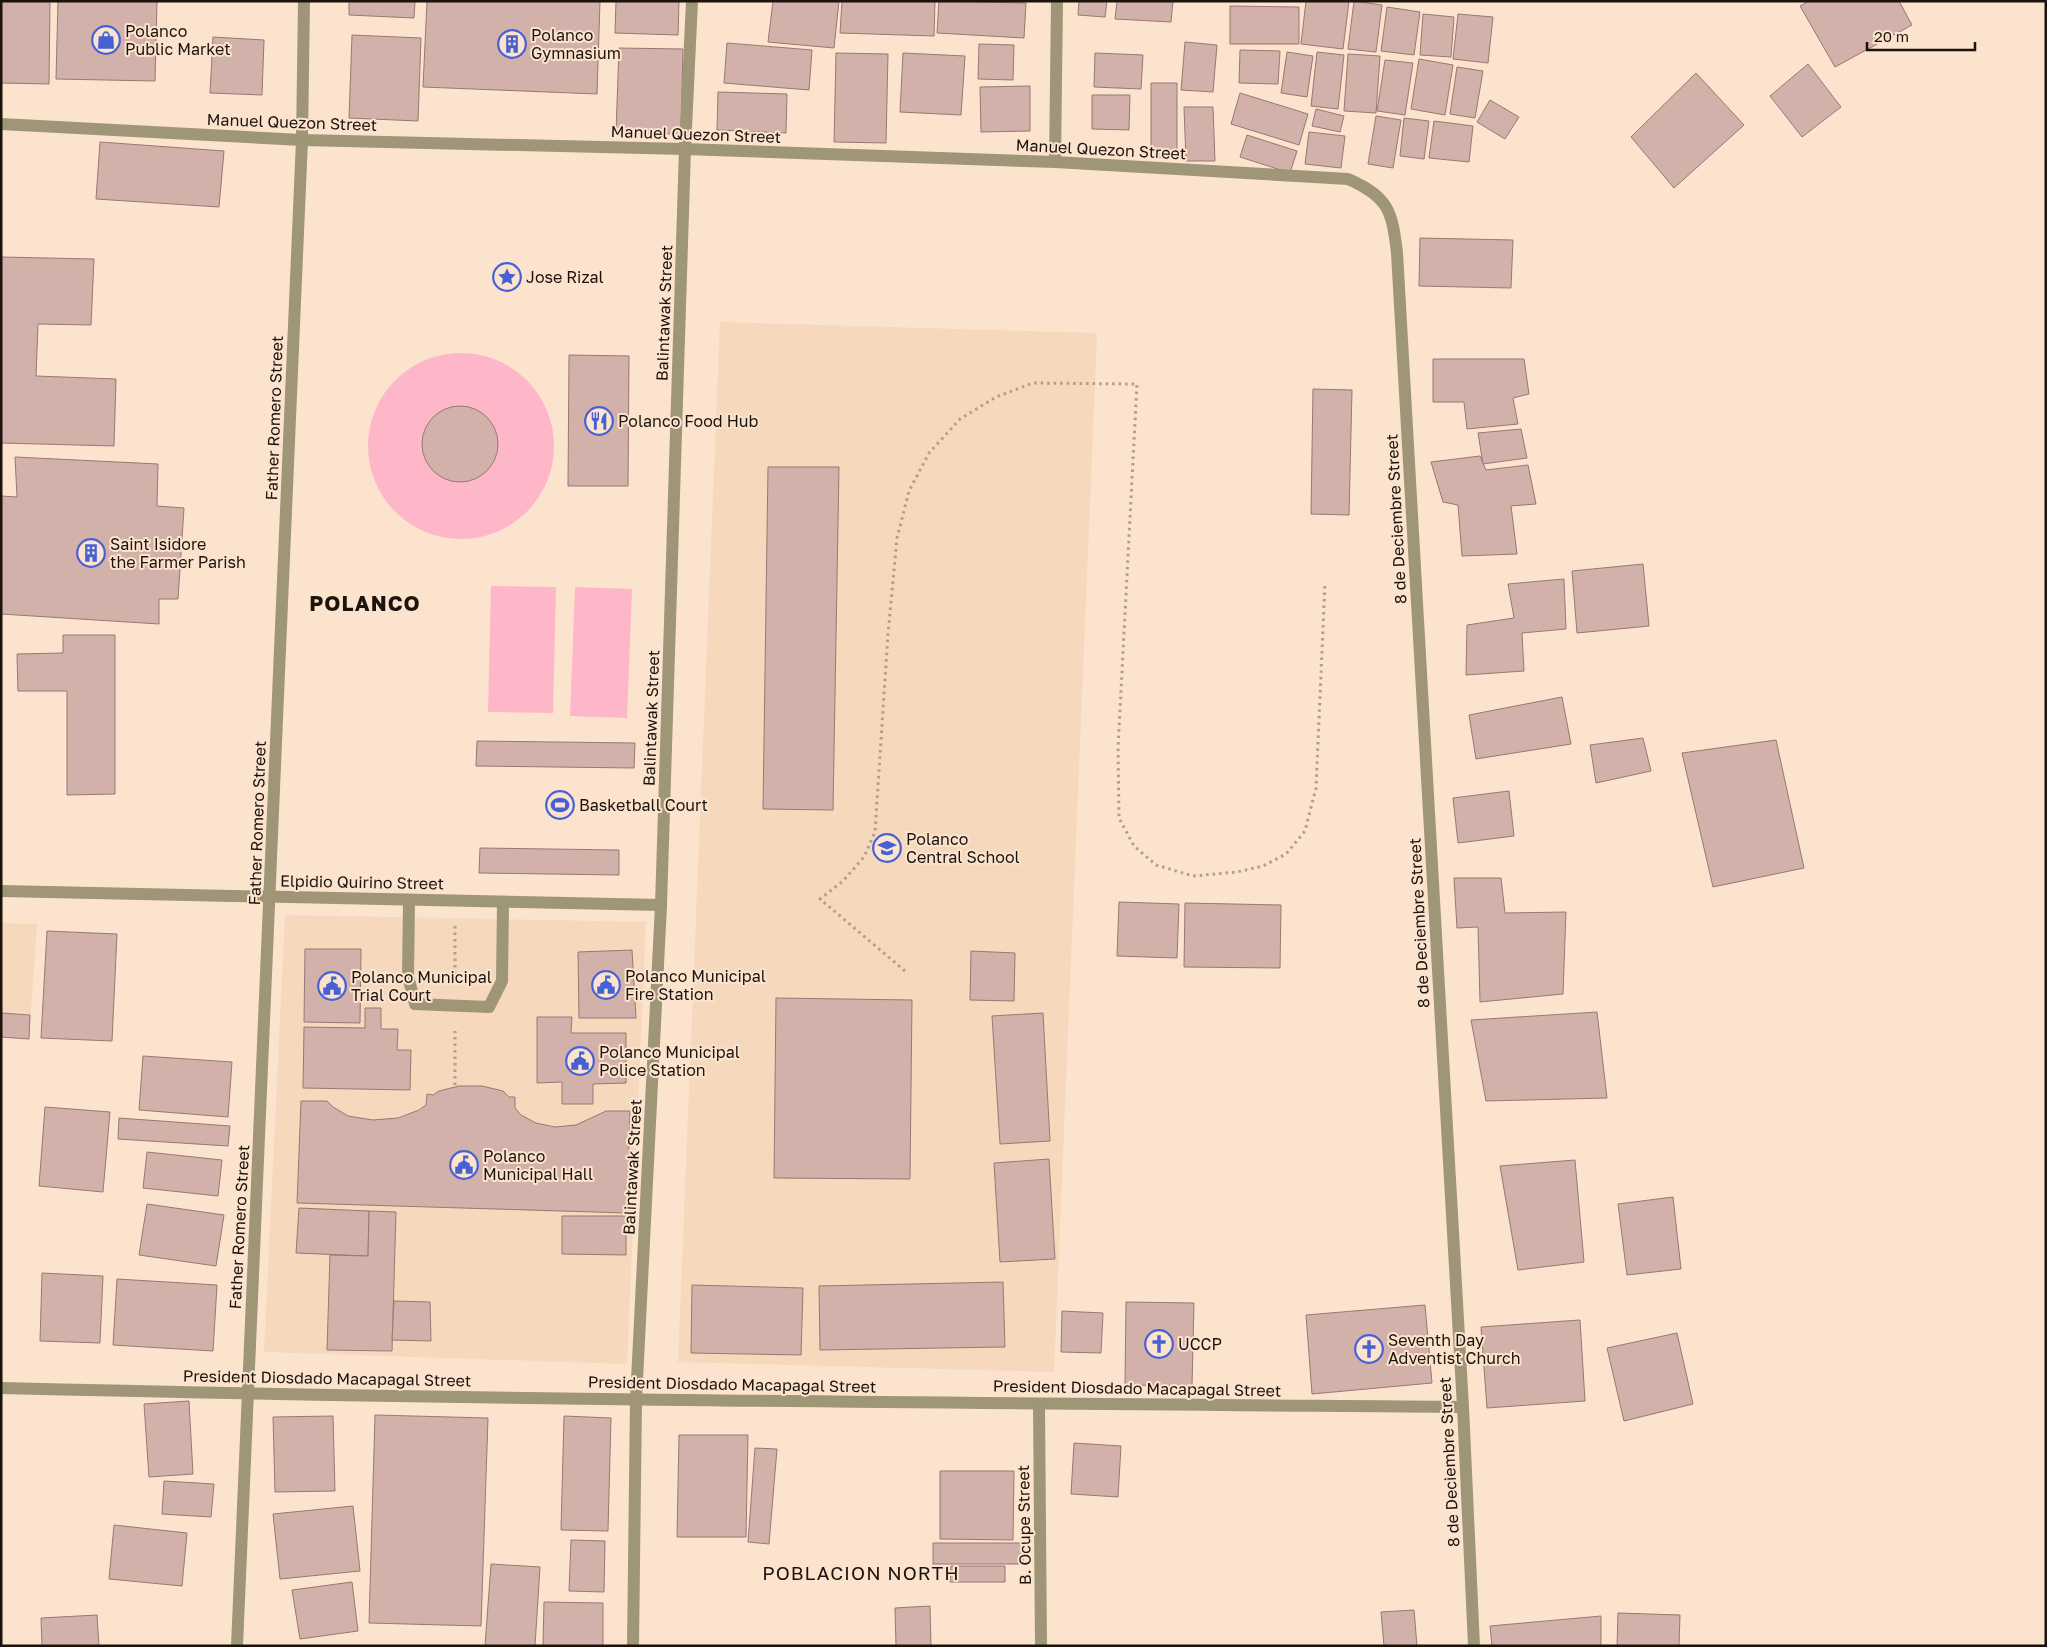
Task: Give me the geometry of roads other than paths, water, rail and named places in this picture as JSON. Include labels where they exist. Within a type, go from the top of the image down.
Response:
[{"type":"street","name":"Father Romero Street","points":[[237,1646],[302,140],[304,1]]},
{"type":"street","name":"Balintawak Street","points":[[633,1646],[636,1400],[661,905],[685,149],[692,1]]},
{"type":"street","points":[[1055,162],[1057,1]]},
{"type":"street","name":"Manuel Quezon Street","points":[[1,124],[302,140],[685,149],[1055,162],[1348,179],[1368,188],[1383,201]]},
{"type":"street","name":"8 de Deciembre Street","points":[[1383,201],[1393,221],[1397,254],[1463,1407],[1474,1646]]},
{"type":"street","name":"Elpidio Quirino Street","points":[[1,891],[661,905]]},
{"type":"street","points":[[408,900],[408,976],[415,1004],[489,1007],[502,981],[503,902]]},
{"type":"street","name":"President Diosdado Macapagal Street","points":[[1,1388],[636,1400],[1463,1407]]},
{"type":"street","name":"B. Ocupe Street","points":[[1039,1404],[1041,1646]]},
{"type":"place","name":"Polanco Public Market","points":[[106,40]]},
{"type":"place","name":"Polanco Gymnasium","points":[[512,44]]},
{"type":"place","name":"Jose Rizal","points":[[507,277]]},
{"type":"place","name":"Polanco Food Hub","points":[[599,421]]},
{"type":"place","name":"Saint Isidore the Farmer Parish","points":[[91,553]]},
{"type":"place","name":"Basketball Court","points":[[560,805]]},
{"type":"place","name":"Polanco Central School","points":[[887,848]]},
{"type":"place","name":"Polanco Municipal Fire Station","points":[[606,985]]},
{"type":"place","name":"Polanco Municipal Trial Court","points":[[332,986]]},
{"type":"place","name":"Polanco Municipal Police Station","points":[[580,1061]]},
{"type":"place","name":"Polanco Municipal Hall","points":[[464,1165]]},
{"type":"place","name":"UCCP","points":[[1159,1344]]},
{"type":"place","name":"Seventh Day Adventist Church","points":[[1369,1349]]},
{"type":"district","name":"POLANCO","points":[[365,604]]},
{"type":"district","name":"POBLACION NORTH","points":[[861,1573]]}]
